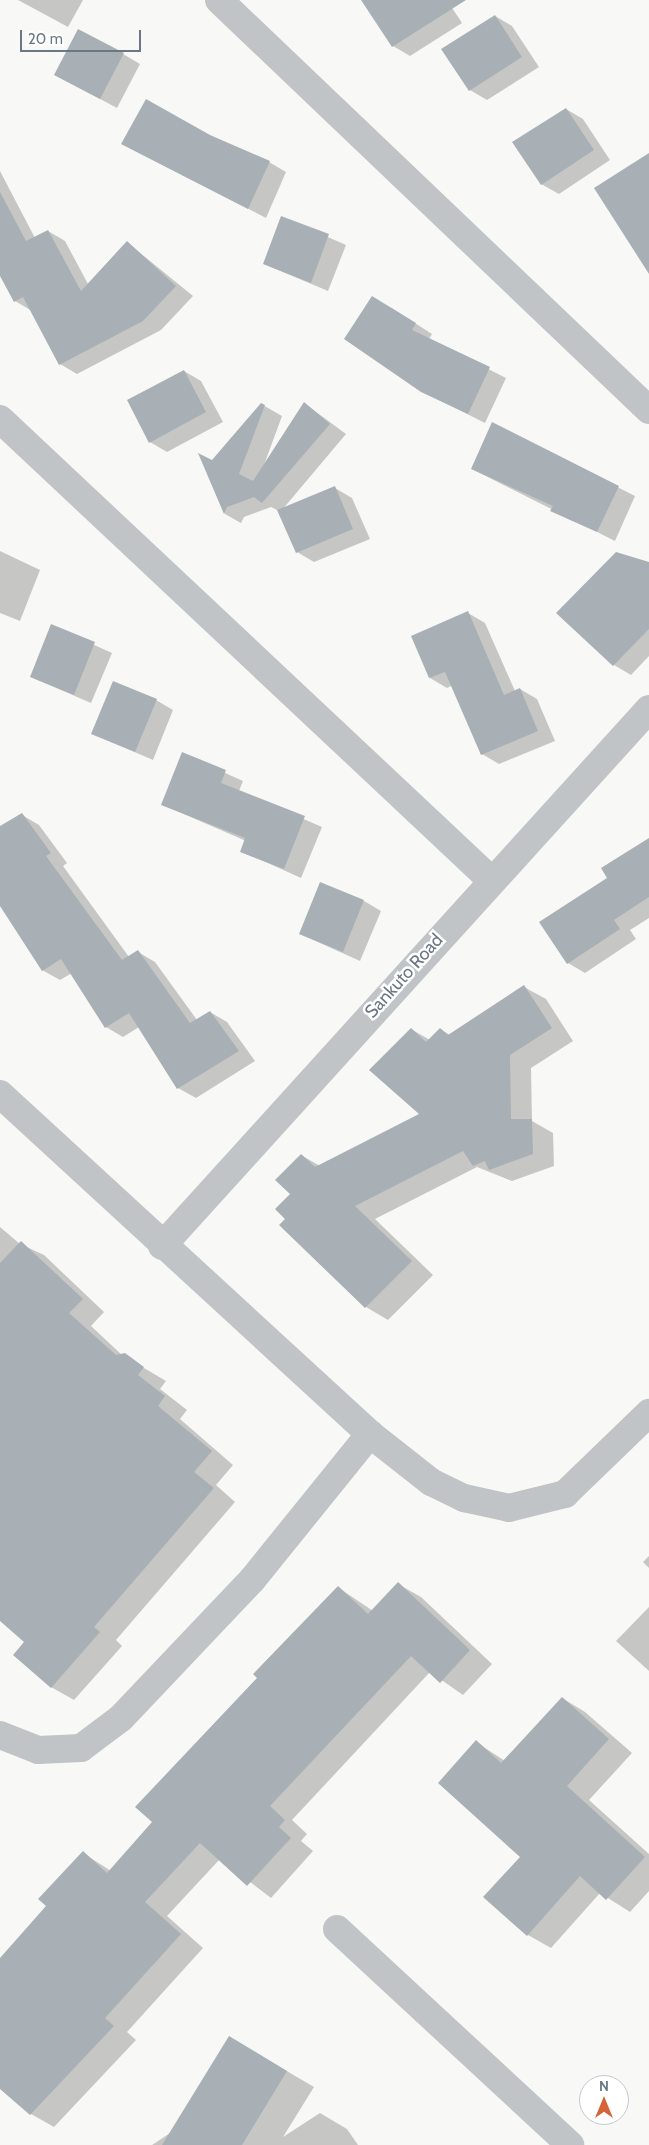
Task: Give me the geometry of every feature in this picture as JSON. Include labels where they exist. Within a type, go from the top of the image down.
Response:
[{"type":"street","points":[[220,0],[649,410]]},
{"type":"street","points":[[0,419],[490,880]]},
{"type":"street","name":"Sankuto Road","points":[[162,1246],[490,880],[649,709]]},
{"type":"street","points":[[0,1094],[162,1246],[370,1434],[431,1482],[464,1498],[509,1508],[565,1494],[649,1414]]},
{"type":"street","points":[[0,1734],[38,1750],[81,1748],[121,1718],[252,1580],[370,1434]]},
{"type":"street","points":[[337,1929],[570,2145]]},
{"type":"building","points":[[361,0],[466,0],[392,47]]},
{"type":"building","points":[[495,15],[522,57],[469,91],[441,49]]},
{"type":"building","points":[[78,29],[124,53],[100,99],[54,75]]},
{"type":"building","points":[[146,99],[210,135],[270,161],[248,209],[121,144]]},
{"type":"building","points":[[566,108],[594,150],[541,185],[512,142]]},
{"type":"building","points":[[649,153],[649,274],[594,188]]},
{"type":"building","points":[[0,192],[26,241],[48,230],[81,291],[127,241],[176,286],[143,321],[59,365],[23,297],[14,302],[0,276]]},
{"type":"building","points":[[281,216],[329,234],[311,283],[263,264]]},
{"type":"building","points":[[372,296],[416,323],[412,330],[490,367],[468,414],[421,392],[344,339]]},
{"type":"building","points":[[184,370],[206,412],[149,443],[127,400]]},
{"type":"building","points":[[304,402],[330,424],[262,503],[254,497],[227,507],[224,514],[198,453],[212,460],[261,403],[265,405],[239,474],[253,481]]},
{"type":"building","points":[[492,422],[619,486],[597,532],[550,511],[553,506],[471,469]]},
{"type":"building","points":[[335,486],[353,529],[296,553],[277,510]]},
{"type":"building","points":[[616,552],[649,562],[649,629],[613,666],[556,613]]},
{"type":"building","points":[[468,611],[504,695],[520,688],[538,731],[481,755],[445,672],[429,678],[411,636]]},
{"type":"building","points":[[51,624],[95,642],[74,695],[30,677]]},
{"type":"building","points":[[113,681],[157,699],[135,752],[91,734]]},
{"type":"building","points":[[182,752],[226,770],[221,783],[305,816],[284,869],[240,852],[245,838],[161,805]]},
{"type":"building","points":[[22,813],[51,853],[46,856],[122,960],[138,950],[190,1023],[210,1011],[239,1051],[177,1089],[129,1013],[105,1028],[61,959],[42,971],[0,906],[0,826]]},
{"type":"building","points":[[649,838],[649,897],[614,920],[620,929],[567,964],[539,922],[607,878],[601,868]]},
{"type":"building","points":[[320,882],[364,900],[343,952],[299,934]]},
{"type":"building","points":[[524,985],[552,1028],[510,1055],[511,1119],[532,1119],[533,1154],[489,1170],[485,1161],[473,1166],[463,1151],[355,1206],[412,1261],[365,1308],[279,1225],[285,1219],[275,1209],[290,1194],[275,1180],[301,1154],[315,1167],[419,1114],[369,1070],[411,1028],[426,1042],[440,1028],[448,1035]]},
{"type":"building","points":[[21,1241],[83,1299],[69,1313],[116,1355],[125,1353],[144,1367],[138,1375],[165,1396],[158,1406],[212,1451],[194,1472],[214,1488],[94,1627],[100,1632],[51,1688],[13,1655],[24,1642],[0,1621],[0,1263]]},
{"type":"building","points":[[398,1582],[470,1650],[440,1683],[411,1656],[270,1806],[285,1820],[279,1827],[291,1838],[247,1886],[200,1843],[145,1902],[181,1934],[105,2018],[114,2026],[30,2115],[0,2089],[0,1958],[46,1906],[38,1899],[83,1851],[107,1873],[152,1822],[135,1807],[257,1678],[253,1674],[338,1586],[368,1614]]},
{"type":"building","points":[[562,1697],[609,1739],[567,1786],[645,1857],[606,1900],[580,1876],[527,1936],[483,1897],[520,1857],[438,1783],[476,1740],[501,1763]]},
{"type":"building","points":[[229,2036],[287,2071],[242,2145],[162,2145]]}]
